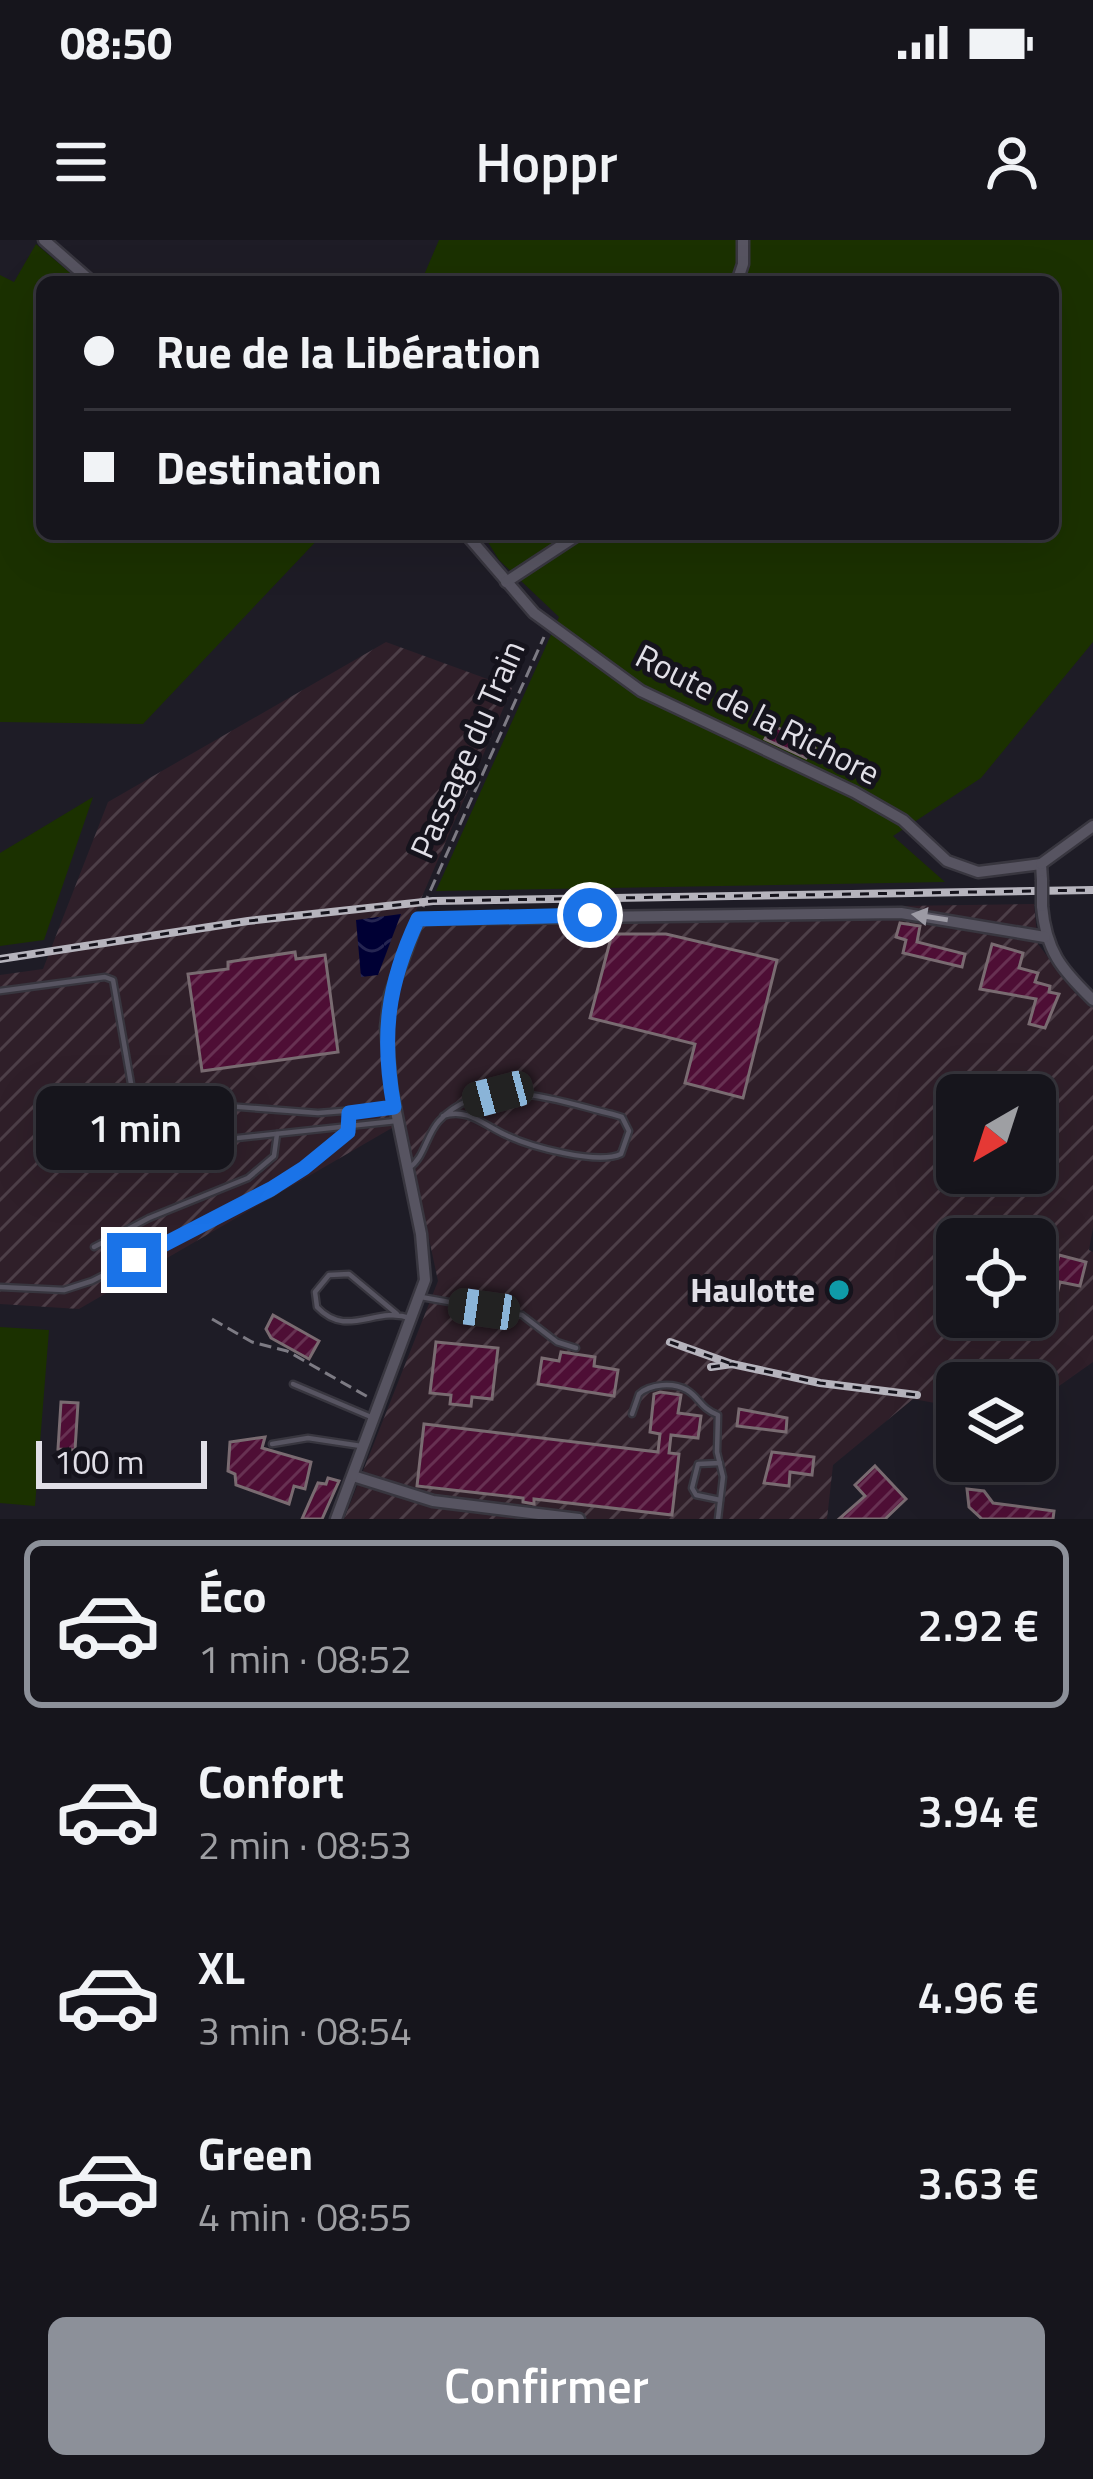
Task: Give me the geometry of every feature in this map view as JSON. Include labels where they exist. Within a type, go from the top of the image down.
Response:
[{"type":"street","points":[[44,240],[85,276]]},
{"type":"street","points":[[739,276],[742,240]]},
{"type":"street","name":"Route de la Richore","points":[[471,540],[549,624],[640,691],[854,792],[903,820],[947,860],[978,872],[1041,864]]},
{"type":"street","points":[[506,582],[570,540]]},
{"type":"street","points":[[1093,826],[1041,864],[1045,937],[1058,961],[1093,1000]]},
{"type":"street","points":[[336,1519],[422,1298],[426,1263],[387,1058],[387,1011],[416,924],[901,913],[1045,937]]},
{"type":"street","points":[[353,1476],[433,1502],[579,1519]]},
{"type":"lane","points":[[0,991],[104,977],[113,980],[137,1118],[129,1165],[146,1168],[165,1138],[160,1130],[137,1128]]},
{"type":"lane","points":[[406,1169],[419,1160],[430,1131],[443,1116],[466,1102],[510,1092],[612,1114],[622,1118],[629,1131],[621,1154],[601,1158],[509,1137],[462,1113],[443,1116]]},
{"type":"lane","points":[[137,1118],[213,1105],[349,1113],[394,1107]]},
{"type":"lane","points":[[0,1287],[64,1290],[92,1281],[271,1189],[317,1159],[343,1138],[350,1127],[349,1113]]},
{"type":"lane","points":[[164,1146],[396,1121]]},
{"type":"lane","points":[[94,1247],[148,1218],[248,1178],[274,1156],[277,1134]]},
{"type":"lane","points":[[397,1314],[355,1324],[337,1322],[317,1307],[315,1292],[328,1275],[349,1274],[397,1314],[413,1319]]},
{"type":"lane","points":[[422,1298],[523,1315],[557,1342],[576,1348]]},
{"type":"lane","points":[[293,1384],[375,1418]]},
{"type":"lane","points":[[632,1414],[636,1397],[651,1385],[688,1391],[700,1407],[719,1418],[718,1519]]},
{"type":"lane","points":[[272,1444],[308,1438],[364,1447]]},
{"type":"lane","points":[[720,1463],[698,1464],[692,1488],[696,1495],[720,1500]]},
{"type":"path","name":"Passage du Train","points":[[416,924],[549,624]]},
{"type":"path","points":[[212,1318],[252,1342],[287,1351],[381,1403]]},
{"type":"shaded area","points":[[386,642],[512,688],[415,913],[1034,904],[1038,944],[1076,994],[1093,1006],[1093,1227],[1089,1250],[1093,1252],[1093,1362],[1056,1388],[1056,1362],[936,1362],[936,1403],[913,1399],[833,1465],[827,1519],[344,1519],[438,1281],[404,1121],[79,1309],[0,1304],[0,975],[43,969],[108,802]]},
{"type":"green space","points":[[439,240],[1093,240],[1093,642],[981,778],[893,836],[945,882],[436,891],[559,617],[499,560],[487,540],[1059,540],[1059,276],[424,276]]},
{"type":"green space","points":[[36,244],[74,276],[36,276],[36,540],[317,540],[143,724],[0,722],[0,275],[14,282]]},
{"type":"green space","points":[[93,797],[44,940],[0,946],[0,853]]},
{"type":"green space","points":[[0,1327],[49,1330],[35,1506],[0,1503]]},
{"type":"water","points":[[401,914],[378,975],[361,977],[356,920]]},
{"type":"building","points":[[772,725],[813,743],[811,756],[806,758],[765,739]]},
{"type":"building","points":[[900,923],[920,926],[917,942],[965,954],[962,967],[903,953],[906,940],[896,937]]},
{"type":"building","points":[[612,934],[666,934],[777,960],[743,1098],[685,1083],[695,1044],[590,1018]]},
{"type":"building","points":[[992,944],[1023,953],[1019,968],[1038,973],[1035,982],[1059,994],[1045,1028],[1029,1024],[1036,999],[980,989]]},
{"type":"building","points":[[295,952],[296,959],[325,955],[338,1052],[202,1071],[188,974],[228,969],[228,962]]},
{"type":"building","points":[[1059,1255],[1086,1262],[1080,1286],[1060,1282],[1056,1299]]},
{"type":"building","points":[[273,1315],[319,1341],[309,1359],[271,1338],[266,1329]]},
{"type":"building","points":[[436,1342],[498,1348],[492,1399],[472,1397],[471,1406],[450,1404],[451,1395],[430,1393]]},
{"type":"building","points":[[561,1352],[595,1357],[594,1366],[618,1370],[614,1396],[538,1384],[542,1358],[559,1361]]},
{"type":"building","points":[[654,1394],[681,1395],[678,1413],[701,1416],[698,1438],[671,1435],[669,1453],[679,1454],[672,1515],[534,1499],[534,1504],[523,1498],[417,1486],[424,1424],[658,1452],[660,1434],[650,1432]]},
{"type":"building","points":[[61,1402],[78,1403],[75,1450],[58,1449]]},
{"type":"building","points":[[739,1409],[787,1418],[786,1432],[737,1426]]},
{"type":"building","points":[[265,1437],[262,1448],[311,1462],[305,1489],[294,1486],[289,1504],[236,1485],[235,1474],[228,1471],[230,1442]]},
{"type":"building","points":[[772,1452],[814,1457],[812,1475],[790,1472],[789,1486],[764,1483]]},
{"type":"building","points":[[875,1466],[906,1499],[885,1519],[839,1519],[865,1496],[855,1485]]},
{"type":"building","points":[[328,1478],[339,1481],[322,1519],[302,1519],[318,1483],[326,1484]]},
{"type":"building","points":[[967,1489],[984,1491],[993,1503],[1054,1511],[1053,1519],[982,1519],[969,1507]]},
{"type":"railway","points":[[0,959],[248,921],[433,901],[1093,890]]},
{"type":"railway","points":[[670,1342],[732,1364]]},
{"type":"railway","points":[[711,1367],[732,1364],[820,1383],[917,1395]]},
{"type":"place","name":"Haulotte","points":[[839,1290]]},
{"type":"route","points":[[134,1260],[304,1168],[348,1132],[349,1113],[394,1107],[387,1011],[418,919],[590,915]]}]
